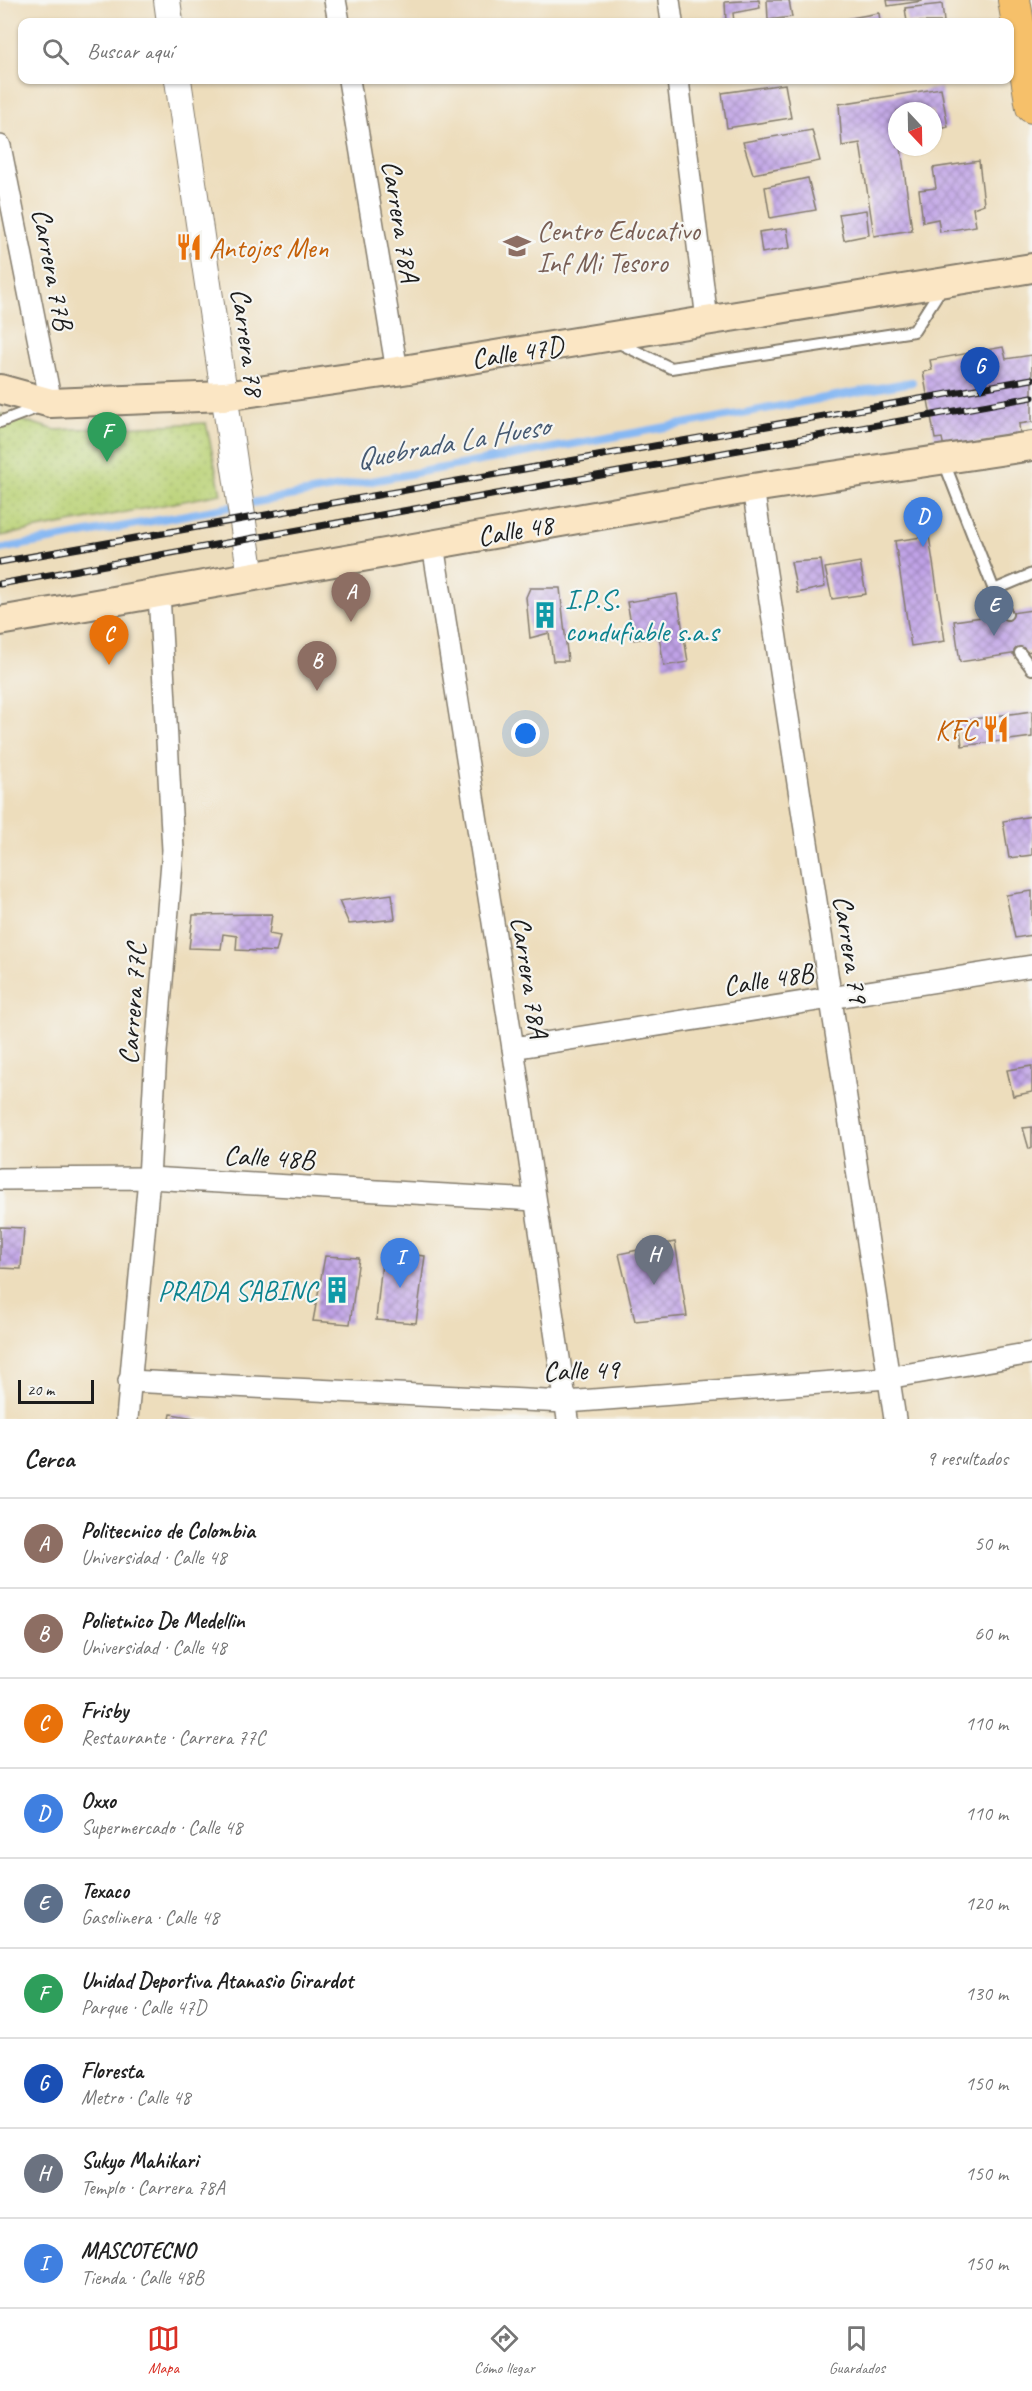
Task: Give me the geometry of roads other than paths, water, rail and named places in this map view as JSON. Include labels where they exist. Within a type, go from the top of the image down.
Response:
[{"type":"main road","points":[[1014,0],[1032,107]]},
{"type":"main road","name":"Calle 47D","points":[[0,389],[51,403],[224,396],[397,371],[1032,268]]},
{"type":"main road","name":"Calle 48","points":[[0,621],[753,488],[1032,446]]},
{"type":"street","points":[[167,0],[169,18]]},
{"type":"street","points":[[335,0],[338,18]]},
{"type":"street","points":[[669,0],[671,18]]},
{"type":"street","name":"Carrera 78","points":[[179,84],[251,577]]},
{"type":"street","name":"Carrera 78A","points":[[350,84],[397,371]]},
{"type":"street","points":[[678,84],[707,320]]},
{"type":"street","name":"Carrera 77B","points":[[0,146],[51,403]]},
{"type":"street","name":"Carrera 79","points":[[753,488],[895,1419]]},
{"type":"street","name":"Carrera 78A","points":[[433,545],[513,1048],[567,1411]]},
{"type":"street","name":"Carrera 77C","points":[[127,1419],[148,1178],[172,850],[159,593]]},
{"type":"street","name":"Calle 48B","points":[[513,1048],[1032,966]]},
{"type":"street","name":"Calle 48B","points":[[0,1179],[148,1178],[535,1200]]},
{"type":"street","name":"Calle 49","points":[[129,1381],[567,1411],[887,1378],[1032,1353]]},
{"type":"lane","points":[[607,337],[671,368],[914,331],[946,281]]},
{"type":"lane","points":[[0,422],[51,403]]},
{"type":"lane","points":[[942,459],[949,471],[994,590],[1007,614]]},
{"type":"lane","points":[[994,590],[1032,574]]},
{"type":"lane","points":[[1020,653],[1032,669]]},
{"type":"waterway","name":"Quebrada La Hueso","points":[[0,549],[912,382]]},
{"type":"railway","points":[[0,562],[1032,379]]},
{"type":"railway","points":[[0,584],[1032,397]]},
{"type":"place","name":"Centro Educativo Inf Mi Tesoro","points":[[517,246]]},
{"type":"place","name":"Antojos Men","points":[[189,247]]},
{"type":"place","name":"Floresta","points":[[980,397]]},
{"type":"place","name":"Unidad Deportiva Atanasio Girardot","points":[[107,462]]},
{"type":"place","name":"Oxxo","points":[[923,547]]},
{"type":"place","name":"I.P.S. condufiable s.a.s","points":[[545,615]]},
{"type":"place","name":"Politecnico de Colombia","points":[[351,622]]},
{"type":"place","name":"Texaco","points":[[994,636]]},
{"type":"place","name":"Frisby","points":[[109,665]]},
{"type":"place","name":"Polietnico De Medellin","points":[[317,691]]},
{"type":"place","name":"KFC","points":[[996,729]]},
{"type":"place","name":"Sukyo Mahikari","points":[[654,1285]]},
{"type":"place","name":"MASCOTECNO","points":[[400,1288]]},
{"type":"place","name":"PRADA SABINC","points":[[337,1290]]}]
